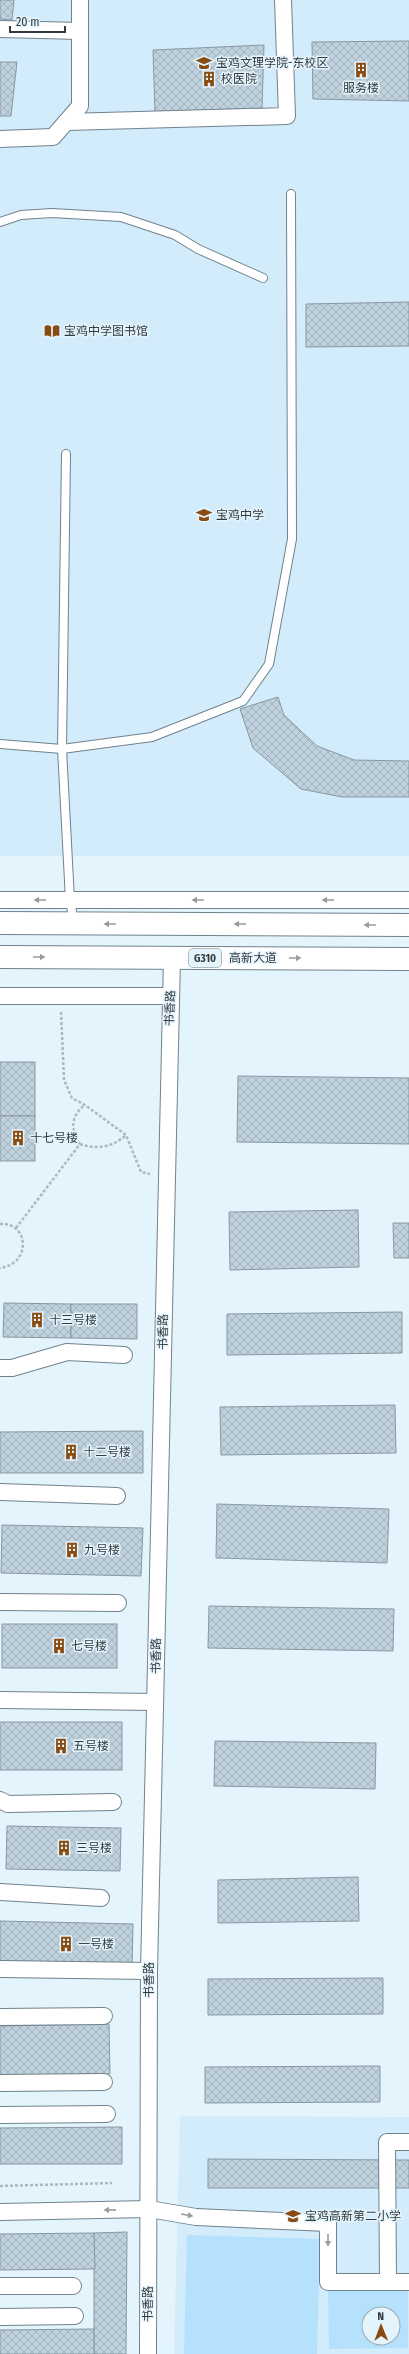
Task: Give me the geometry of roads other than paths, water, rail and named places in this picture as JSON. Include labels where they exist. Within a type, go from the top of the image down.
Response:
[{"type":"highway","points":[[0,923],[409,925]]},
{"type":"highway","name":"高新大道","points":[[0,957],[409,959]]},
{"type":"street","points":[[0,139],[53,137],[80,106],[80,0]]},
{"type":"street","points":[[66,122],[288,116],[283,0]]},
{"type":"street","points":[[0,29],[80,31]]},
{"type":"street","points":[[0,900],[409,900]]},
{"type":"street","name":"书香路","points":[[148,2354],[149,1971],[172,958]]},
{"type":"street","points":[[0,996],[170,996]]},
{"type":"street","points":[[0,1368],[12,1368],[67,1352],[124,1355]]},
{"type":"street","points":[[0,1492],[117,1496]]},
{"type":"street","points":[[0,1602],[118,1603]]},
{"type":"street","points":[[0,1700],[155,1702]]},
{"type":"street","points":[[0,1800],[8,1804],[113,1802]]},
{"type":"street","points":[[0,1892],[101,1898]]},
{"type":"street","points":[[0,1969],[149,1971]]},
{"type":"street","points":[[0,2018],[104,2016]]},
{"type":"street","points":[[0,2083],[104,2082]]},
{"type":"street","points":[[0,2115],[107,2114]]},
{"type":"street","points":[[388,2282],[387,2142],[409,2142]]},
{"type":"street","points":[[0,2212],[149,2209],[196,2217],[328,2223],[328,2282],[409,2282]]},
{"type":"street","points":[[0,2286],[73,2286]]},
{"type":"street","points":[[0,2317],[75,2316]]},
{"type":"lane","points":[[0,744],[62,749],[152,737],[243,701],[269,664],[292,539],[291,194]]},
{"type":"lane","points":[[0,222],[21,215],[52,213],[121,217],[176,234],[198,248],[263,278]]},
{"type":"lane","points":[[66,454],[62,749],[70,900],[74,924]]},
{"type":"place","name":"宝鸡文理学院-东校区","points":[[204,63]]},
{"type":"place","name":"服务楼","points":[[361,70]]},
{"type":"place","name":"校医院","points":[[209,79]]},
{"type":"place","name":"宝鸡中学图书馆","points":[[52,331]]},
{"type":"place","name":"宝鸡中学","points":[[204,515]]},
{"type":"place","name":"十七号楼","points":[[18,1138]]},
{"type":"place","name":"十三号楼","points":[[37,1320]]},
{"type":"place","name":"十二号楼","points":[[71,1452]]},
{"type":"place","name":"九号楼","points":[[72,1550]]},
{"type":"place","name":"七号楼","points":[[59,1646]]},
{"type":"place","name":"五号楼","points":[[61,1746]]},
{"type":"place","name":"三号楼","points":[[64,1848]]},
{"type":"place","name":"一号楼","points":[[66,1944]]},
{"type":"place","name":"宝鸡高新第二小学","points":[[293,2216]]}]
